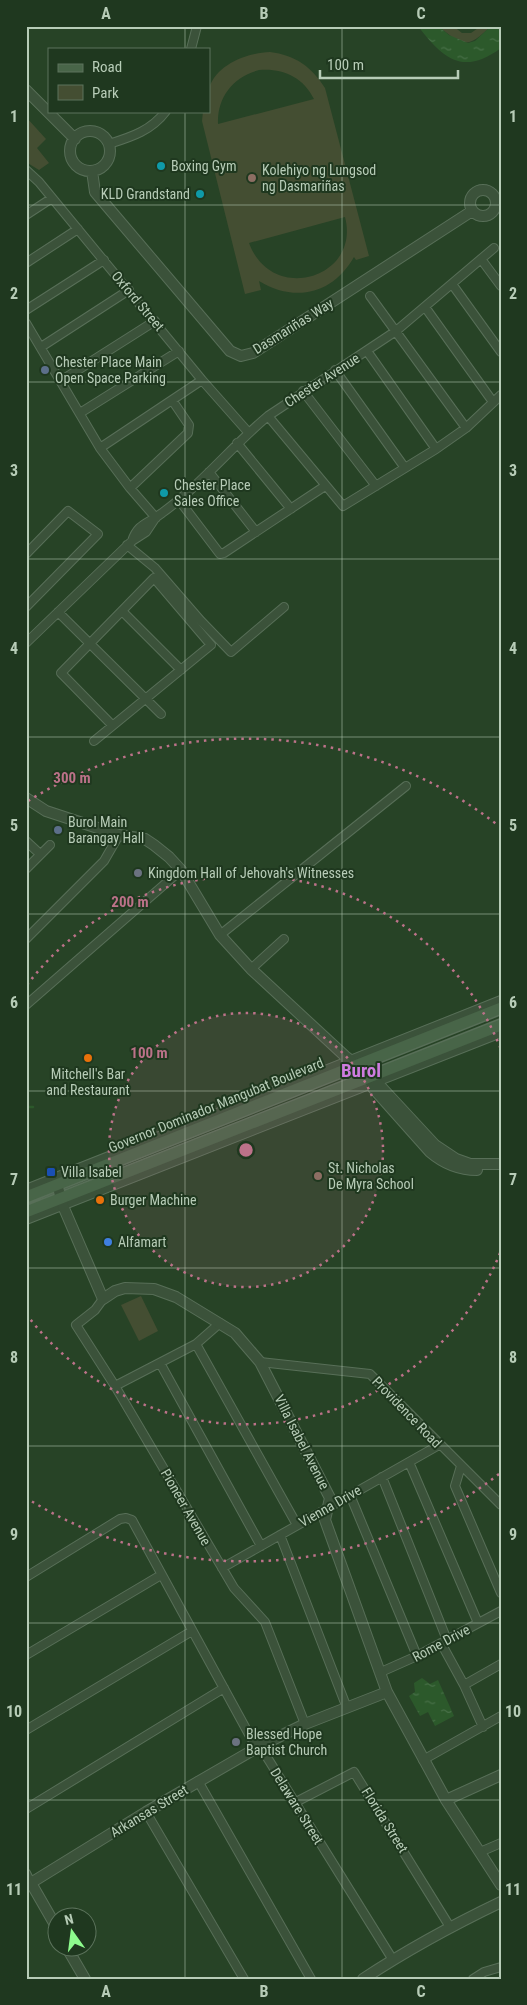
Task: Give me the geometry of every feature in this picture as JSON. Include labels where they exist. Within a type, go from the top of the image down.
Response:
[{"type":"main road","name":"Governor Dominador Mangubat Boulevard","points":[[26,1197],[353,1063],[501,1008]]},
{"type":"main road","name":"Governor Dominador Mangubat Boulevard","points":[[26,1212],[64,1201],[370,1080],[501,1025]]},
{"type":"street","points":[[191,48],[197,26]]},
{"type":"street","points":[[26,90],[74,139]]},
{"type":"street","points":[[109,144],[151,128],[165,112]]},
{"type":"street","points":[[83,132],[93,132],[103,136],[109,144],[107,162],[98,169],[81,168],[73,160],[70,149],[74,139],[83,132]]},
{"type":"street","name":"Oxford Street","points":[[26,170],[39,182],[202,380],[248,432]]},
{"type":"street","name":"Dasmariñas Way","points":[[92,170],[96,192],[230,351],[241,356],[253,353],[472,211]]},
{"type":"street","points":[[486,190],[498,195],[496,206],[491,214],[479,216],[472,211],[470,199],[474,192],[486,190]]},
{"type":"street","points":[[26,215],[52,198]]},
{"type":"street","points":[[26,263],[78,229]]},
{"type":"street","name":"Chester Avenue","points":[[29,641],[130,543],[140,526],[156,518],[179,500],[248,432],[303,391],[396,331],[494,248]]},
{"type":"street","points":[[480,259],[501,286]]},
{"type":"street","points":[[26,310],[104,260]]},
{"type":"street","points":[[452,284],[501,352]]},
{"type":"street","points":[[41,347],[129,290]]},
{"type":"street","points":[[370,296],[466,428]]},
{"type":"street","points":[[426,307],[493,402]]},
{"type":"street","points":[[62,380],[155,322]]},
{"type":"street","points":[[26,324],[62,380],[100,448],[130,488],[156,518]]},
{"type":"street","points":[[80,413],[179,351]]},
{"type":"street","points":[[367,351],[436,449]]},
{"type":"street","points":[[335,370],[405,468]]},
{"type":"street","points":[[100,448],[202,380]]},
{"type":"street","points":[[303,391],[376,486]]},
{"type":"street","points":[[268,416],[343,506],[436,449],[466,428],[501,396]]},
{"type":"street","points":[[130,488],[188,433],[189,425],[172,400]]},
{"type":"street","points":[[237,443],[292,508]]},
{"type":"street","points":[[209,472],[256,532]]},
{"type":"street","points":[[179,500],[220,554],[326,486]]},
{"type":"street","points":[[26,554],[68,511],[98,534],[26,607]]},
{"type":"street","points":[[130,543],[231,652],[284,607]]},
{"type":"street","points":[[94,741],[211,645],[154,578],[61,673],[112,725]]},
{"type":"street","points":[[122,611],[181,670]]},
{"type":"street","points":[[58,612],[161,714]]},
{"type":"street","points":[[26,631],[29,641]]},
{"type":"street","points":[[220,935],[406,786]]},
{"type":"street","points":[[26,798],[46,811],[119,835],[145,839],[169,857],[181,870],[220,935],[251,969],[353,1063],[435,1145],[456,1159],[470,1164],[501,1164]]},
{"type":"street","points":[[26,939],[104,861],[119,835]]},
{"type":"street","points":[[26,841],[40,854]]},
{"type":"street","points":[[26,869],[50,845]]},
{"type":"street","points":[[26,1005],[181,870]]},
{"type":"street","points":[[251,969],[284,938]]},
{"type":"street","name":"Governor Dominador Mangubat Boulevard","points":[[26,1189],[353,1063],[501,1000]]},
{"type":"street","name":"Governor Dominador Mangubat Boulevard","points":[[370,1080],[501,1033]]},
{"type":"street","points":[[370,1080],[430,1152],[440,1160],[452,1166],[468,1170],[501,1170]]},
{"type":"street","points":[[57,1184],[105,1297]]},
{"type":"street","name":"Governor Dominador Mangubat Boulevard","points":[[26,1220],[64,1201]]},
{"type":"street","name":"Villa Isabel Avenue","points":[[105,1297],[126,1288],[154,1289],[176,1298],[220,1323],[241,1338],[260,1362],[330,1498],[326,1520],[387,1692],[446,1800],[501,1885]]},
{"type":"street","name":"Pioneer Avenue","points":[[105,1297],[96,1310],[76,1325],[115,1386],[234,1588],[265,1622],[305,1724]]},
{"type":"street","points":[[115,1386],[196,1344],[220,1323]]},
{"type":"street","points":[[196,1344],[297,1525]]},
{"type":"street","name":"Providence Road","points":[[260,1362],[370,1374],[501,1505]]},
{"type":"street","points":[[160,1363],[261,1546]]},
{"type":"street","name":"Vienna Drive","points":[[222,1568],[439,1445]]},
{"type":"street","points":[[409,1462],[478,1623]]},
{"type":"street","points":[[461,1466],[455,1486],[501,1593]]},
{"type":"street","points":[[382,1477],[444,1641],[483,1727]]},
{"type":"street","points":[[350,1495],[417,1656]]},
{"type":"street","name":"Delaware Street","points":[[26,1577],[120,1519],[132,1520],[252,1738],[260,1746],[393,1960]]},
{"type":"street","points":[[280,1535],[347,1708]]},
{"type":"street","points":[[26,1655],[161,1575]]},
{"type":"street","name":"Rome Drive","points":[[381,1672],[417,1656],[501,1611]]},
{"type":"street","points":[[26,1730],[192,1631]]},
{"type":"street","points":[[464,1685],[501,1664]]},
{"type":"street","points":[[26,1809],[224,1688]]},
{"type":"street","points":[[305,1724],[387,1692]]},
{"type":"street","points":[[423,1760],[501,1716]]},
{"type":"street","name":"Arkansas Street","points":[[29,1884],[198,1781],[260,1746],[305,1724]]},
{"type":"street","name":"Florida Street","points":[[294,1803],[354,1772],[450,1927]]},
{"type":"street","points":[[446,1800],[501,1775]]},
{"type":"street","points":[[198,1781],[311,1979]]},
{"type":"street","points":[[146,1812],[244,1979]]},
{"type":"street","points":[[480,1852],[501,1842]]},
{"type":"street","points":[[26,1873],[29,1884],[48,1914]]},
{"type":"street","points":[[363,1979],[450,1927],[501,1902]]},
{"type":"street","points":[[73,1958],[85,1979]]},
{"type":"street","points":[[473,1979],[484,1972],[501,1967]]},
{"type":"green space","points":[[438,26],[453,26],[462,33],[471,33],[481,26],[491,26],[476,39],[471,42],[465,42],[454,38]]},
{"type":"green space","points":[[270,52],[295,59],[308,68],[325,88],[369,256],[356,260],[354,257],[345,270],[335,279],[324,287],[312,291],[286,292],[259,281],[261,290],[245,294],[202,121],[203,112],[210,112],[210,86],[219,72],[234,61]],"holes":[[[268,70],[284,72],[298,80],[314,99],[218,124],[220,105],[234,83],[250,73]],[[345,217],[346,238],[340,256],[328,268],[312,276],[294,278],[276,274],[260,262],[249,243]]]},
{"type":"green space","points":[[26,117],[46,139],[37,148],[49,163],[39,170],[26,162]]},
{"type":"green space","points":[[141,1296],[158,1331],[139,1341],[121,1305]]},
{"type":"water","points":[[418,26],[438,26],[449,35],[468,43],[475,41],[491,26],[501,26],[501,48],[476,61],[465,62],[455,60],[445,55],[436,47]]},
{"type":"water","points":[[422,1678],[430,1684],[438,1680],[454,1716],[435,1726],[428,1712],[420,1716],[409,1696],[415,1692],[414,1683]]},
{"type":"waterway","points":[[26,1107],[33,1107]]},
{"type":"place","name":"Boxing Gym","points":[[161,166]]},
{"type":"place","name":"Kolehiyo ng Lungsod ng Dasmariñas","points":[[252,178]]},
{"type":"place","name":"KLD Grandstand","points":[[200,194]]},
{"type":"place","name":"Chester Place Main Open Space Parking","points":[[45,370]]},
{"type":"place","name":"Chester Place Sales Office","points":[[164,493]]},
{"type":"place","name":"Burol Main Barangay Hall","points":[[58,830]]},
{"type":"place","name":"Kingdom Hall of Jehovah's Witnesses","points":[[138,873]]},
{"type":"place","name":"Mitchell's Bar and Restaurant","points":[[88,1058]]},
{"type":"place","name":"Villa Isabel","points":[[51,1172]]},
{"type":"place","name":"St. Nicholas De Myra School","points":[[318,1176]]},
{"type":"place","name":"Burger Machine","points":[[100,1200]]},
{"type":"place","name":"Alfamart","points":[[108,1242]]},
{"type":"place","name":"Blessed Hope Baptist Church","points":[[236,1742]]},
{"type":"district","name":"Burol","points":[[361,1070]]}]
